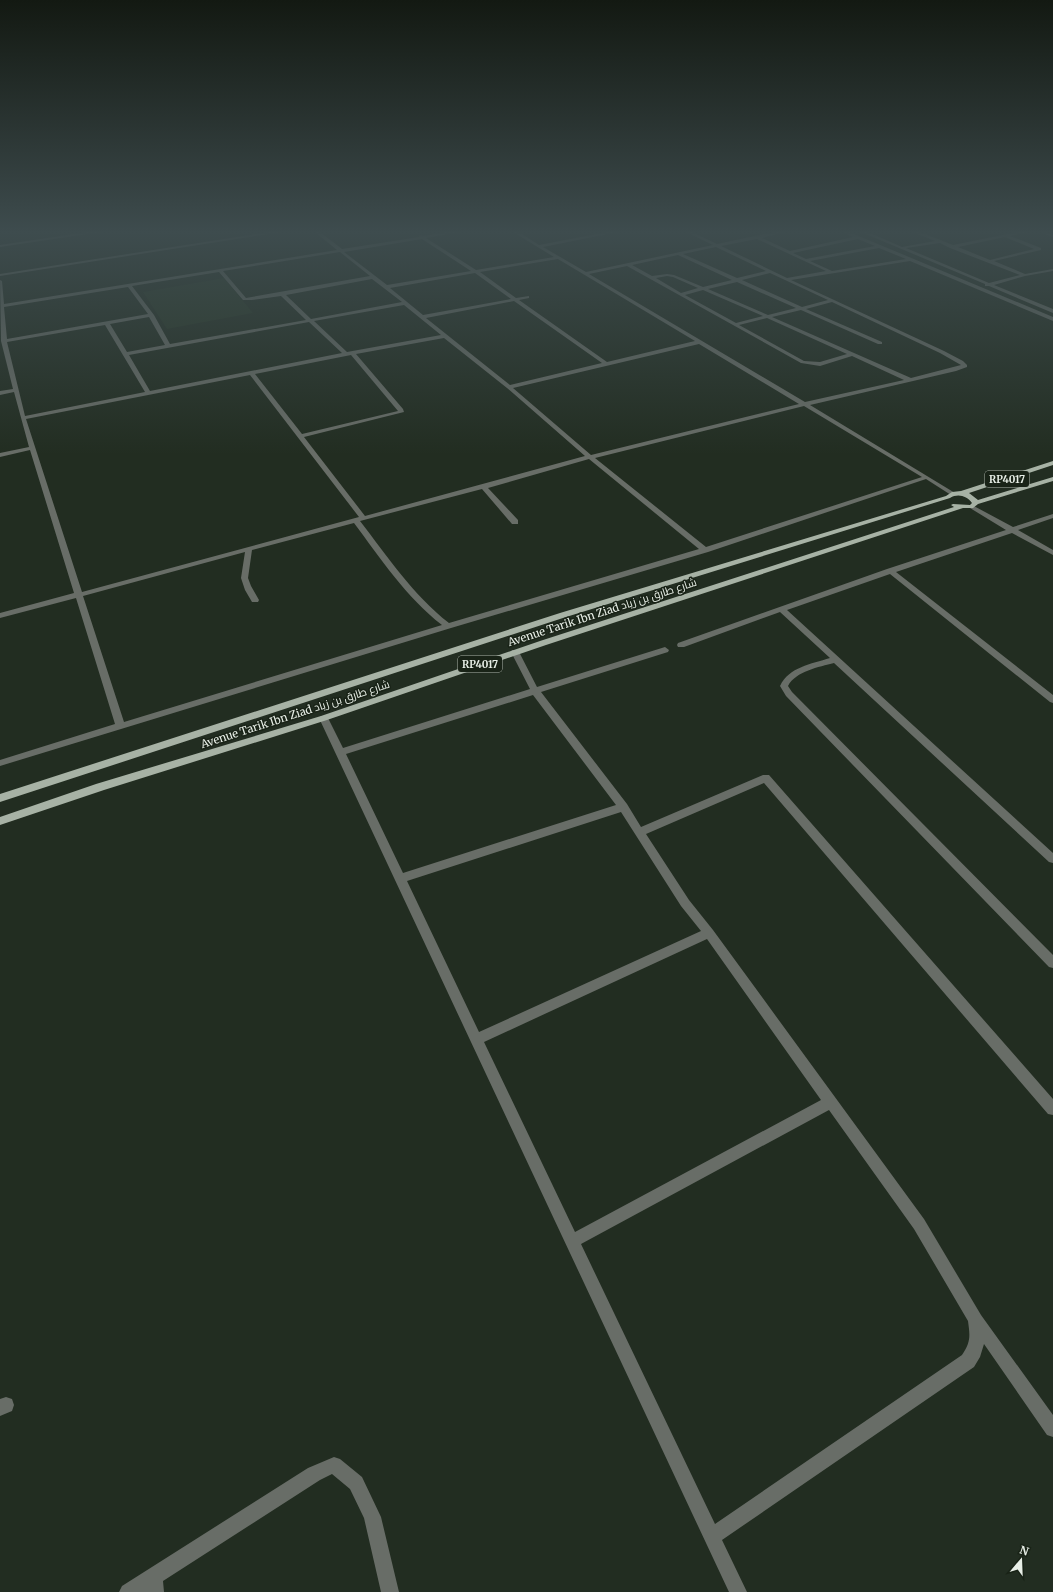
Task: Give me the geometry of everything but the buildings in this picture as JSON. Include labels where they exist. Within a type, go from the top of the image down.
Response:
[{"type":"main road","name":"Avenue Tarik Ibn Ziad شارع طارق بن زياد","points":[[0,798],[540,622],[1053,464]]},
{"type":"main road","name":"Avenue Tarik Ibn Ziad شارع طارق بن زياد","points":[[0,821],[100,787],[324,718],[515,652],[960,507],[974,505],[1053,479]]},
{"type":"main road","name":"RP4017","points":[[953,495],[970,496],[974,505]]},
{"type":"main road","points":[[953,495],[947,500],[960,507]]},
{"type":"street","points":[[2,306],[4,341],[3,351],[32,448],[120,725]]},
{"type":"street","points":[[144,306],[168,346]]},
{"type":"street","points":[[295,306],[349,354],[401,410],[401,412],[300,436]]},
{"type":"street","points":[[126,354],[387,306]]},
{"type":"street","points":[[410,306],[509,387],[590,457],[705,550]]},
{"type":"street","points":[[423,317],[477,306]]},
{"type":"street","points":[[524,306],[606,364]]},
{"type":"street","points":[[639,306],[927,477],[953,495]]},
{"type":"street","points":[[704,306],[782,351],[809,363],[820,364],[853,354]]},
{"type":"street","points":[[746,306],[910,380]]},
{"type":"street","points":[[795,306],[880,343]]},
{"type":"street","points":[[736,324],[811,306]]},
{"type":"street","points":[[0,616],[360,519],[483,488],[590,457],[965,366],[961,362],[942,352],[843,306]]},
{"type":"street","points":[[1022,306],[1053,319]]},
{"type":"street","points":[[1042,306],[1053,311]]},
{"type":"street","points":[[4,341],[151,315]]},
{"type":"street","points":[[107,323],[149,394]]},
{"type":"street","points":[[23,418],[446,336]]},
{"type":"street","points":[[509,387],[700,342]]},
{"type":"street","points":[[252,373],[300,436],[408,588],[438,619],[448,626]]},
{"type":"street","points":[[0,393],[15,390]]},
{"type":"street","points":[[0,455],[32,448]]},
{"type":"street","points":[[0,763],[120,725],[705,550],[927,477]]},
{"type":"street","points":[[483,488],[515,522]]},
{"type":"street","points":[[974,505],[1053,553]]},
{"type":"street","points":[[681,645],[890,571],[1053,516]]},
{"type":"street","points":[[248,549],[250,556],[244,574],[246,582],[255,600]]},
{"type":"street","points":[[890,571],[1053,700]]},
{"type":"street","points":[[781,609],[838,659],[1053,859]]},
{"type":"street","points":[[341,752],[665,650]]},
{"type":"street","points":[[515,652],[535,691],[624,807],[685,903],[709,933],[919,1224],[975,1319],[1053,1429]]},
{"type":"street","points":[[838,659],[796,672],[785,680],[784,686],[789,694],[1053,963]]},
{"type":"street","points":[[324,718],[738,1592]]},
{"type":"street","points":[[640,832],[766,778],[1053,1109]]},
{"type":"street","points":[[399,879],[624,807]]},
{"type":"street","points":[[476,1040],[709,933]]},
{"type":"street","points":[[572,1241],[830,1102]]},
{"type":"street","points":[[712,1537],[968,1361],[974,1351],[978,1337],[975,1319]]},
{"type":"street","points":[[128,1592],[154,1585],[314,1474],[334,1465],[356,1483],[372,1517],[390,1592]]},
{"type":"shaded area","points":[[152,306],[247,306],[253,313],[167,329]]}]
